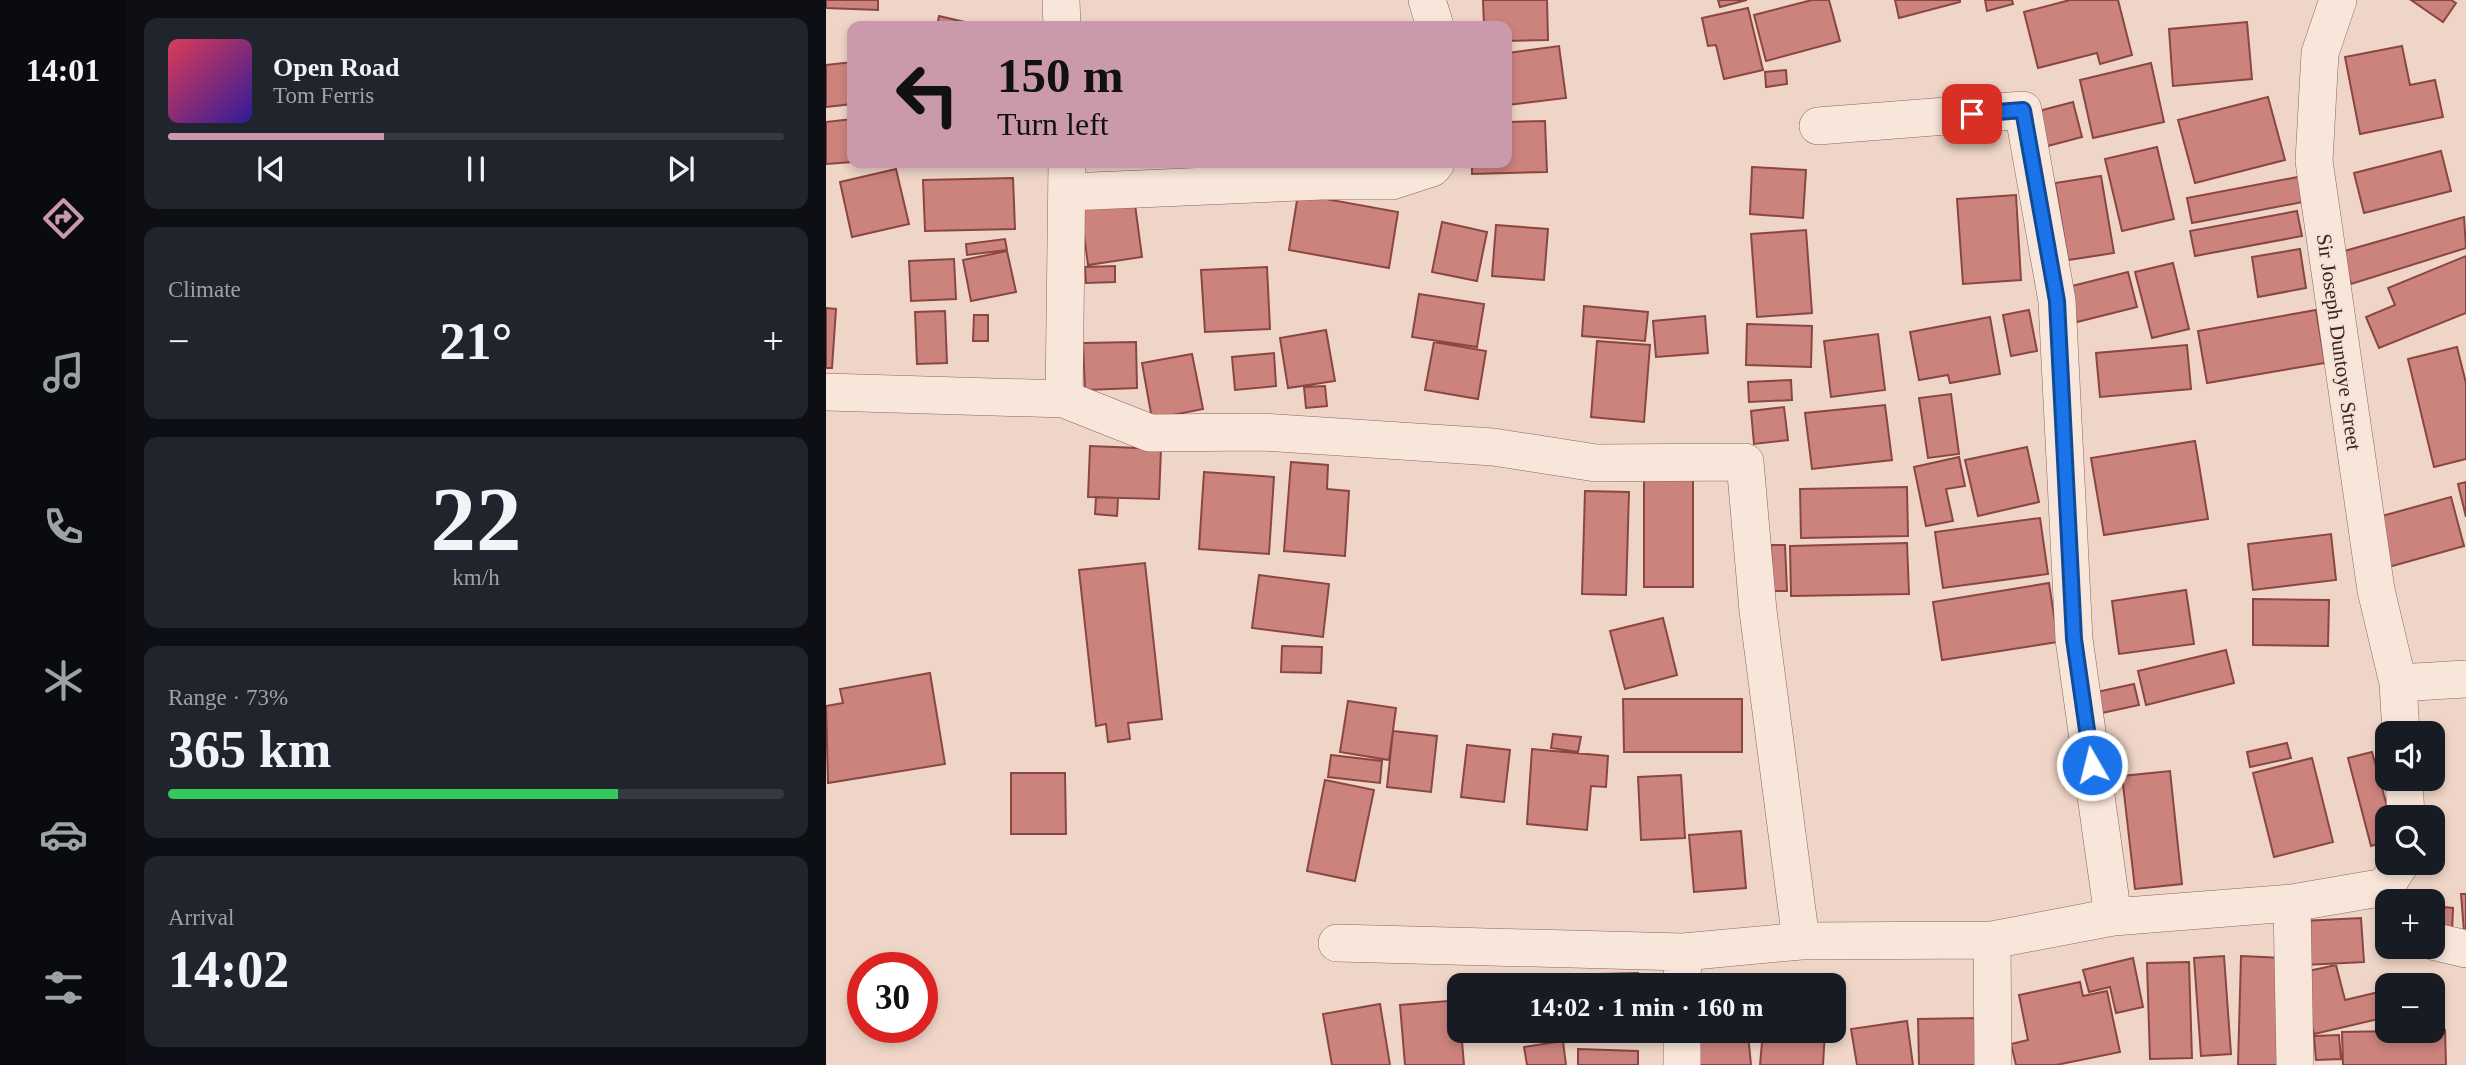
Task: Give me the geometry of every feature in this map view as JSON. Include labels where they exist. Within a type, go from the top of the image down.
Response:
[{"type":"street","points":[[1061,0],[1062,21]]},
{"type":"street","points":[[1427,0],[1433,21]]},
{"type":"street","name":"Sir Joseph Duntoye Street","points":[[2338,0],[2320,53],[2314,161],[2376,590],[2398,683],[2400,721]]},
{"type":"street","points":[[1818,126],[2023,110],[2057,301],[2074,639],[2113,917]]},
{"type":"street","points":[[1064,399],[1068,178],[1392,181],[1432,168]]},
{"type":"street","points":[[826,392],[1064,399],[1150,433],[1262,432],[1493,447],[1596,463],[1745,463],[1758,611],[1801,941]]},
{"type":"street","points":[[2398,683],[2466,679]]},
{"type":"street","points":[[1337,943],[1682,969],[1801,941],[1992,940],[2113,917],[2292,903],[2392,884]]},
{"type":"street","points":[[2292,903],[2295,1065]]},
{"type":"street","points":[[1992,940],[1993,1065]]},
{"type":"street","points":[[2445,944],[2466,949]]},
{"type":"street","points":[[1682,1043],[1682,1065]]},
{"type":"building","points":[[826,0],[878,0],[878,10],[826,8]]},
{"type":"building","points":[[1483,0],[1547,0],[1548,40],[1512,41],[1512,21],[1484,21]]},
{"type":"building","points":[[1718,0],[1747,0],[1720,7]]},
{"type":"building","points":[[1812,0],[1829,0],[1840,41],[1766,61],[1754,15]]},
{"type":"building","points":[[1895,0],[1960,0],[1960,2],[1899,18]]},
{"type":"building","points":[[1985,0],[2012,0],[2013,4],[1987,11]]},
{"type":"building","points":[[2070,0],[2118,0],[2132,55],[2100,64],[2097,53],[2038,68],[2024,12]]},
{"type":"building","points":[[2411,0],[2451,0],[2456,3],[2443,22]]},
{"type":"building","points":[[1748,8],[1763,70],[1724,79],[1716,45],[1708,46],[1702,18]]},
{"type":"building","points":[[939,16],[960,21],[938,21]]},
{"type":"building","points":[[2247,22],[2252,79],[2173,86],[2169,29]]},
{"type":"building","points":[[1559,46],[1566,98],[1512,104],[1512,52]]},
{"type":"building","points":[[2402,46],[2410,85],[2435,80],[2443,117],[2360,134],[2345,57]]},
{"type":"building","points":[[847,63],[847,105],[826,107],[826,65]]},
{"type":"building","points":[[2151,63],[2164,122],[2093,138],[2080,80]]},
{"type":"building","points":[[1786,70],[1787,84],[1766,87],[1765,72]]},
{"type":"building","points":[[2268,97],[2285,160],[2195,183],[2178,120]]},
{"type":"building","points":[[2073,102],[2082,137],[2044,147],[2035,112]]},
{"type":"building","points":[[847,120],[847,162],[826,164],[826,122]]},
{"type":"building","points":[[1545,121],[1547,172],[1472,174],[1472,168],[1512,168],[1512,122]]},
{"type":"building","points":[[2157,147],[2174,219],[2122,231],[2105,159]]},
{"type":"building","points":[[2441,151],[2451,191],[2364,213],[2354,173]]},
{"type":"building","points":[[1752,167],[1806,170],[1803,218],[1750,214]]},
{"type":"building","points":[[896,169],[909,224],[852,237],[840,182]]},
{"type":"building","points":[[2101,176],[2114,253],[2068,260],[2055,183]]},
{"type":"building","points":[[2303,176],[2308,201],[2192,223],[2187,198]]},
{"type":"building","points":[[1013,178],[1015,229],[925,231],[923,180]]},
{"type":"building","points":[[1298,194],[1398,212],[1389,268],[1289,250]]},
{"type":"building","points":[[2016,195],[2021,280],[1963,284],[1957,199]]},
{"type":"building","points":[[1134,197],[1142,257],[1088,265],[1080,205]]},
{"type":"building","points":[[2297,211],[2302,236],[2195,256],[2190,231]]},
{"type":"building","points":[[2464,217],[2466,248],[2351,284],[2341,252]]},
{"type":"building","points":[[1442,222],[1487,232],[1477,281],[1432,272]]},
{"type":"building","points":[[1496,225],[1548,229],[1544,280],[1492,276]]},
{"type":"building","points":[[1806,230],[1812,313],[1757,317],[1751,234]]},
{"type":"building","points":[[1005,239],[1007,250],[967,255],[966,244]]},
{"type":"building","points":[[2300,249],[2306,288],[2258,297],[2252,257]]},
{"type":"building","points":[[1007,251],[1016,292],[971,301],[963,260]]},
{"type":"building","points":[[2466,256],[2466,313],[2379,348],[2366,317],[2395,305],[2388,288]]},
{"type":"building","points":[[954,259],[956,299],[911,301],[909,261]]},
{"type":"building","points":[[2173,263],[2189,329],[2152,338],[2135,272]]},
{"type":"building","points":[[1115,266],[1115,282],[1086,283],[1085,267]]},
{"type":"building","points":[[1267,267],[1270,329],[1205,332],[1201,270]]},
{"type":"building","points":[[2128,272],[2137,307],[2077,322],[2068,287]]},
{"type":"building","points":[[1419,294],[1484,304],[1477,347],[1412,337]]},
{"type":"building","points":[[1584,306],[1648,312],[1645,341],[1582,336]]},
{"type":"building","points":[[826,308],[836,309],[832,368],[826,368]]},
{"type":"building","points":[[2029,310],[2037,351],[2011,356],[2003,315]]},
{"type":"building","points":[[2316,310],[2325,363],[2207,383],[2198,331]]},
{"type":"building","points":[[945,311],[947,363],[917,364],[915,312]]},
{"type":"building","points":[[974,315],[988,315],[988,341],[973,341]]},
{"type":"building","points":[[1705,316],[1708,353],[1656,357],[1653,321]]},
{"type":"building","points":[[1990,317],[2000,374],[1950,383],[1948,375],[1919,380],[1910,332]]},
{"type":"building","points":[[1747,324],[1812,326],[1811,367],[1746,365]]},
{"type":"building","points":[[1326,330],[1335,381],[1288,388],[1280,338]]},
{"type":"building","points":[[1878,334],[1885,390],[1831,397],[1824,341]]},
{"type":"building","points":[[1597,341],[1650,345],[1644,422],[1591,417]]},
{"type":"building","points":[[1136,342],[1137,388],[1085,390],[1083,343]]},
{"type":"building","points":[[1434,342],[1486,351],[1478,399],[1425,390]]},
{"type":"building","points":[[2187,345],[2191,389],[2100,397],[2096,353]]},
{"type":"building","points":[[2457,347],[2466,383],[2466,459],[2434,467],[2408,359]]},
{"type":"building","points":[[1274,353],[1276,386],[1235,390],[1232,357]]},
{"type":"building","points":[[1192,354],[1203,409],[1152,419],[1142,363]]},
{"type":"building","points":[[1791,380],[1792,400],[1749,402],[1748,382]]},
{"type":"building","points":[[1325,386],[1327,406],[1306,408],[1304,387]]},
{"type":"building","points":[[1951,394],[1959,454],[1928,458],[1919,398]]},
{"type":"building","points":[[1885,405],[1892,460],[1812,469],[1805,413]]},
{"type":"building","points":[[1784,407],[1788,440],[1754,444],[1751,411]]},
{"type":"building","points":[[2195,441],[2208,519],[2104,535],[2091,458]]},
{"type":"building","points":[[1090,446],[1161,449],[1159,499],[1088,497]]},
{"type":"building","points":[[2027,447],[2039,502],[1978,516],[1965,460]]},
{"type":"building","points":[[1959,457],[1965,486],[1946,489],[1953,521],[1926,526],[1914,467]]},
{"type":"building","points":[[1291,462],[1328,465],[1327,489],[1349,491],[1345,556],[1284,551]]},
{"type":"building","points":[[1204,472],[1274,477],[1269,554],[1199,549]]},
{"type":"building","points":[[1644,474],[1693,474],[1693,587],[1644,587]]},
{"type":"building","points":[[2466,482],[2466,517],[2458,484]]},
{"type":"building","points":[[1907,487],[1908,536],[1801,538],[1800,489]]},
{"type":"building","points":[[1585,491],[1629,492],[1626,595],[1582,594]]},
{"type":"building","points":[[1096,497],[1118,498],[1117,516],[1095,514]]},
{"type":"building","points":[[2451,497],[2464,546],[2385,568],[2371,519]]},
{"type":"building","points":[[2040,518],[2048,574],[1943,588],[1935,532]]},
{"type":"building","points":[[2331,534],[2336,580],[2253,590],[2248,544]]},
{"type":"building","points":[[1907,543],[1909,594],[1791,596],[1790,546]]},
{"type":"building","points":[[1771,545],[1785,545],[1787,591],[1772,591]]},
{"type":"building","points":[[1145,563],[1162,719],[1128,723],[1130,739],[1108,742],[1106,724],[1096,726],[1079,570]]},
{"type":"building","points":[[1259,575],[1329,584],[1323,637],[1252,628]]},
{"type":"building","points":[[2049,583],[2058,642],[1942,660],[1933,602]]},
{"type":"building","points":[[2186,590],[2194,644],[2119,654],[2112,601]]},
{"type":"building","points":[[2253,599],[2329,600],[2328,646],[2253,645]]},
{"type":"building","points":[[1663,618],[1677,675],[1625,689],[1610,631]]},
{"type":"building","points":[[1282,646],[1322,647],[1321,673],[1281,672]]},
{"type":"building","points":[[2226,650],[2234,683],[2146,705],[2138,671]]},
{"type":"building","points":[[930,673],[945,764],[828,783],[826,706],[843,703],[840,689]]},
{"type":"building","points":[[2134,684],[2139,705],[2097,714],[2092,693]]},
{"type":"building","points":[[1623,699],[1742,699],[1742,752],[1624,752]]},
{"type":"building","points":[[1348,701],[1396,708],[1389,760],[1340,752]]},
{"type":"building","points":[[1393,731],[1437,736],[1431,792],[1387,787]]},
{"type":"building","points":[[1553,734],[1581,737],[1578,752],[1551,748]]},
{"type":"building","points":[[2287,743],[2291,758],[2250,767],[2247,752]]},
{"type":"building","points":[[1467,745],[1510,750],[1504,802],[1461,797]]},
{"type":"building","points":[[1532,749],[1608,756],[1606,787],[1591,786],[1587,830],[1527,824]]},
{"type":"building","points":[[2372,752],[2375,763],[2375,791],[2383,791],[2387,805],[2375,805],[2375,845],[2371,846],[2348,758]]},
{"type":"building","points":[[1331,755],[1382,761],[1380,783],[1328,777]]},
{"type":"building","points":[[2312,758],[2333,842],[2274,857],[2253,773]]},
{"type":"building","points":[[2170,771],[2182,884],[2135,889],[2122,776]]},
{"type":"building","points":[[1011,773],[1065,773],[1066,834],[1011,834]]},
{"type":"building","points":[[1681,775],[1685,838],[1641,840],[1638,777]]},
{"type":"building","points":[[1325,780],[1374,790],[1355,881],[1307,871]]},
{"type":"building","points":[[1741,831],[1746,888],[1694,892],[1689,835]]},
{"type":"building","points":[[2461,894],[2466,894],[2466,932],[2464,932]]},
{"type":"building","points":[[2445,907],[2453,908],[2452,933],[2445,933]]},
{"type":"building","points":[[2361,918],[2364,962],[2305,965],[2302,921]]},
{"type":"building","points":[[2224,956],[2231,1054],[2201,1056],[2194,958]]},
{"type":"building","points":[[2241,956],[2284,958],[2281,1065],[2238,1065]]},
{"type":"building","points":[[2133,958],[2143,1007],[2116,1013],[2110,987],[2089,992],[2083,970]]},
{"type":"building","points":[[2189,962],[2192,1058],[2150,1059],[2147,963]]},
{"type":"building","points":[[2336,965],[2345,1000],[2375,993],[2375,1020],[2314,1034],[2299,973]]},
{"type":"building","points":[[2080,982],[2083,996],[2107,991],[2120,1052],[2056,1065],[2016,1065],[2011,1044],[2028,1040],[2019,995]]},
{"type":"building","points":[[1447,1001],[1447,1043],[1462,1043],[1464,1065],[1405,1065],[1400,1005]]},
{"type":"building","points":[[1380,1004],[1390,1065],[1332,1065],[1323,1014]]},
{"type":"building","points":[[1976,1018],[1977,1065],[1919,1065],[1918,1019]]},
{"type":"building","points":[[1907,1021],[1913,1065],[1857,1065],[1851,1029]]},
{"type":"building","points":[[2445,1030],[2446,1065],[2343,1065],[2342,1032],[2375,1031],[2375,1043],[2445,1043]]},
{"type":"building","points":[[2339,1035],[2341,1059],[2316,1060],[2314,1036]]},
{"type":"building","points":[[1563,1043],[1566,1065],[1527,1065],[1524,1047]]},
{"type":"building","points":[[1696,1043],[1749,1043],[1751,1065],[1698,1065]]},
{"type":"building","points":[[1762,1043],[1824,1043],[1823,1065],[1760,1065]]},
{"type":"building","points":[[1578,1049],[1638,1051],[1638,1065],[1578,1065]]},
{"type":"route","points":[[1972,114],[2023,110],[2057,301],[2074,639],[2092,765]]}]
